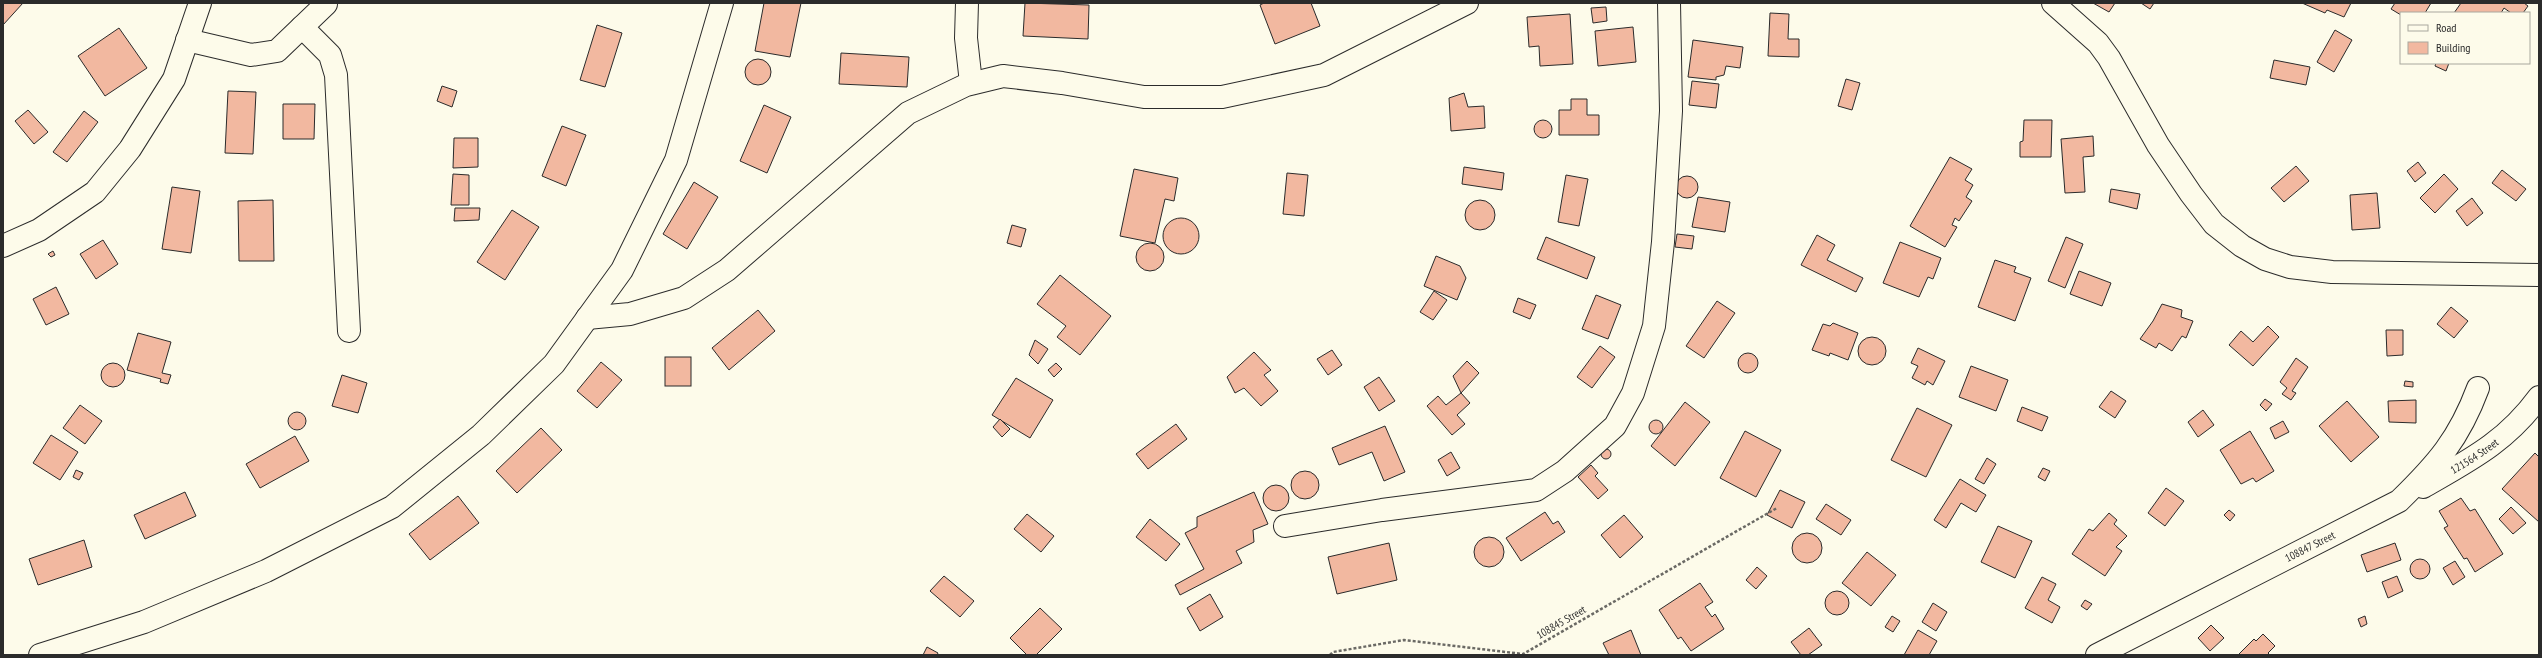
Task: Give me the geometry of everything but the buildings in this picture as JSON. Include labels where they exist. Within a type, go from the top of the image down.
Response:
[{"type":"street","points":[[3,246],[39,230],[95,192],[130,149],[174,79],[200,3]]},
{"type":"street","points":[[40,655],[144,622],[266,572],[392,507],[481,435],[554,364],[622,270],[676,160],[722,3]]},
{"type":"street","points":[[968,3],[966,38],[971,83]]},
{"type":"street","points":[[587,318],[630,314],[684,298],[727,270],[908,113],[971,83],[1003,76],[1062,82],[1144,97],[1222,97],[1324,75],[1467,3]]},
{"type":"street","points":[[1285,526],[1382,510],[1536,490],[1565,471],[1615,426],[1633,392],[1654,326],[1663,242],[1671,112],[1669,3]]},
{"type":"street","points":[[2053,3],[2098,43],[2109,58],[2158,145],[2191,194],[2214,224],[2242,246],[2265,259],[2290,267],[2332,272],[2539,275]]},
{"type":"street","points":[[187,40],[251,55],[277,51],[326,4]]},
{"type":"street","points":[[302,27],[330,55],[336,75],[349,331]]},
{"type":"street","name":"108847 Street","points":[[2097,655],[2399,501],[2434,466],[2468,413],[2478,388]]},
{"type":"street","name":"121564 Street","points":[[2399,501],[2477,457],[2516,426],[2539,397]]},
{"type":"path","name":"108845 Street","points":[[1330,655],[1333,652],[1404,640],[1523,654],[1777,508]]}]
